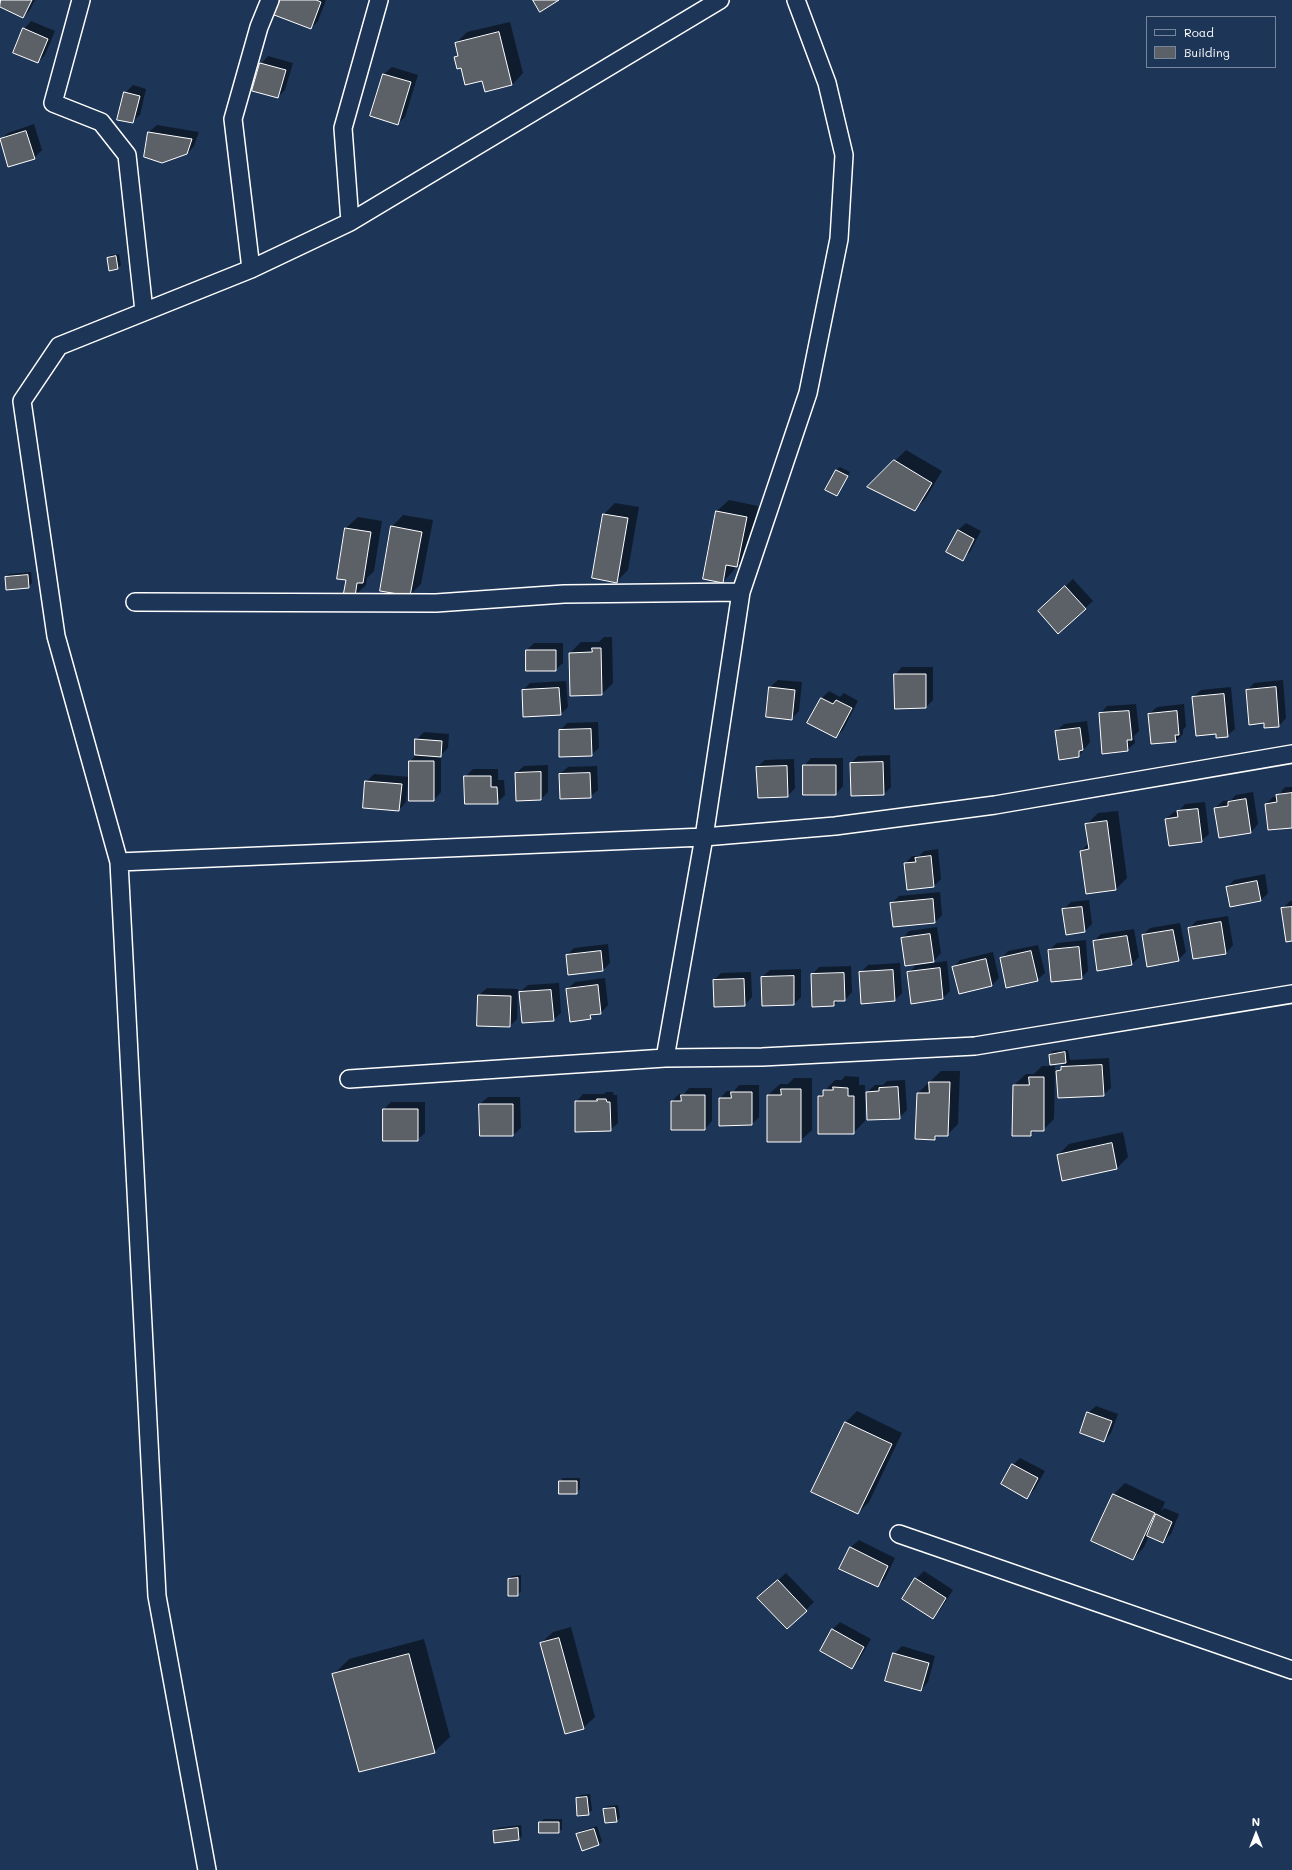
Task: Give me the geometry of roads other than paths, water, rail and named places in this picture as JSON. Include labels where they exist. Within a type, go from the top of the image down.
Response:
[{"type":"street","points":[[81,0],[53,104],[101,122],[127,155],[144,311]]},
{"type":"street","points":[[251,269],[233,119],[259,27],[270,0]]},
{"type":"street","points":[[350,222],[343,128],[379,0]]},
{"type":"street","points":[[206,1870],[158,1596],[119,862],[56,636],[22,401],[59,346],[251,269],[350,222],[720,0]]},
{"type":"street","points":[[665,1058],[704,837],[740,592],[808,393],[839,239],[844,155],[826,82],[796,0]]},
{"type":"street","points":[[134,602],[436,604],[564,594],[740,592]]},
{"type":"street","points":[[119,862],[704,837],[835,826],[988,806],[1292,754]]},
{"type":"street","points":[[350,1079],[665,1058],[762,1057],[975,1046],[1292,994]]},
{"type":"street","points":[[899,1534],[1292,1670]]}]
